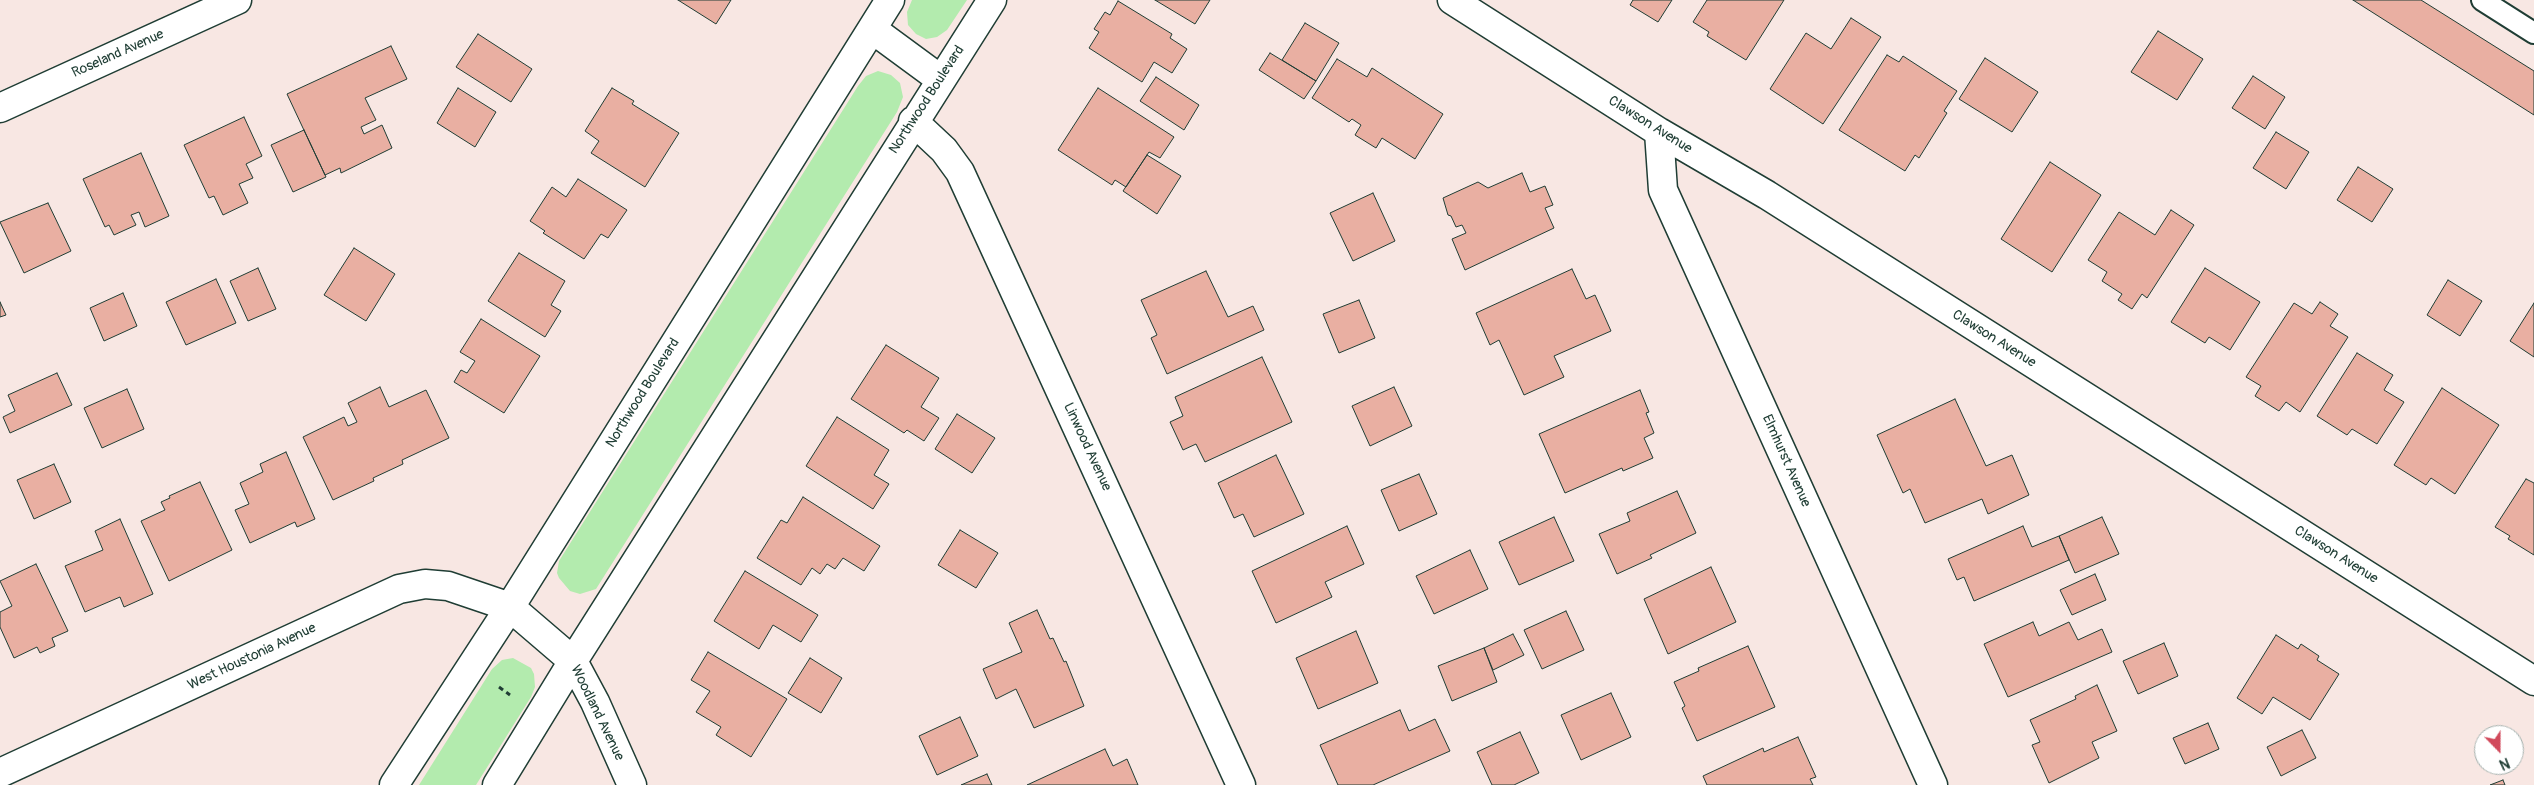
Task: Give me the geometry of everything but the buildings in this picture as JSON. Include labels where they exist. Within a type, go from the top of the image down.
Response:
[{"type":"street","name":"Roseland Avenue","points":[[0,108],[237,0]]},
{"type":"street","name":"Northwood Boulevard","points":[[394,785],[510,607],[890,0]]},
{"type":"street","name":"Northwood Boulevard","points":[[497,785],[573,661],[940,79],[992,0]]},
{"type":"street","name":"Clawson Avenue","points":[[1452,0],[1659,132],[1767,195],[2534,681]]},
{"type":"street","points":[[872,29],[940,79]]},
{"type":"street","name":"Linwood Avenue","points":[[913,122],[944,150],[960,172],[1241,785]]},
{"type":"street","name":"Elmhurst Avenue","points":[[1659,132],[1663,190],[1934,785]]},
{"type":"street","name":"West Houstonia Avenue","points":[[0,773],[400,589],[425,584],[448,586],[510,607]]},
{"type":"street","name":"Woodland Avenue","points":[[510,607],[573,661],[595,702],[632,785]]},
{"type":"lane","points":[[2482,0],[2534,33]]},
{"type":"path","points":[[494,684],[518,700]]},
{"type":"green space","points":[[912,0],[967,0],[947,30],[937,37],[926,39],[916,34],[908,25],[907,12]]},
{"type":"green space","points":[[878,71],[891,75],[900,83],[903,97],[897,112],[596,589],[580,594],[570,591],[557,573],[559,561],[858,86],[866,76]]},
{"type":"green space","points":[[513,658],[531,668],[534,674],[535,687],[531,697],[476,785],[419,785],[492,669],[502,660]]}]
